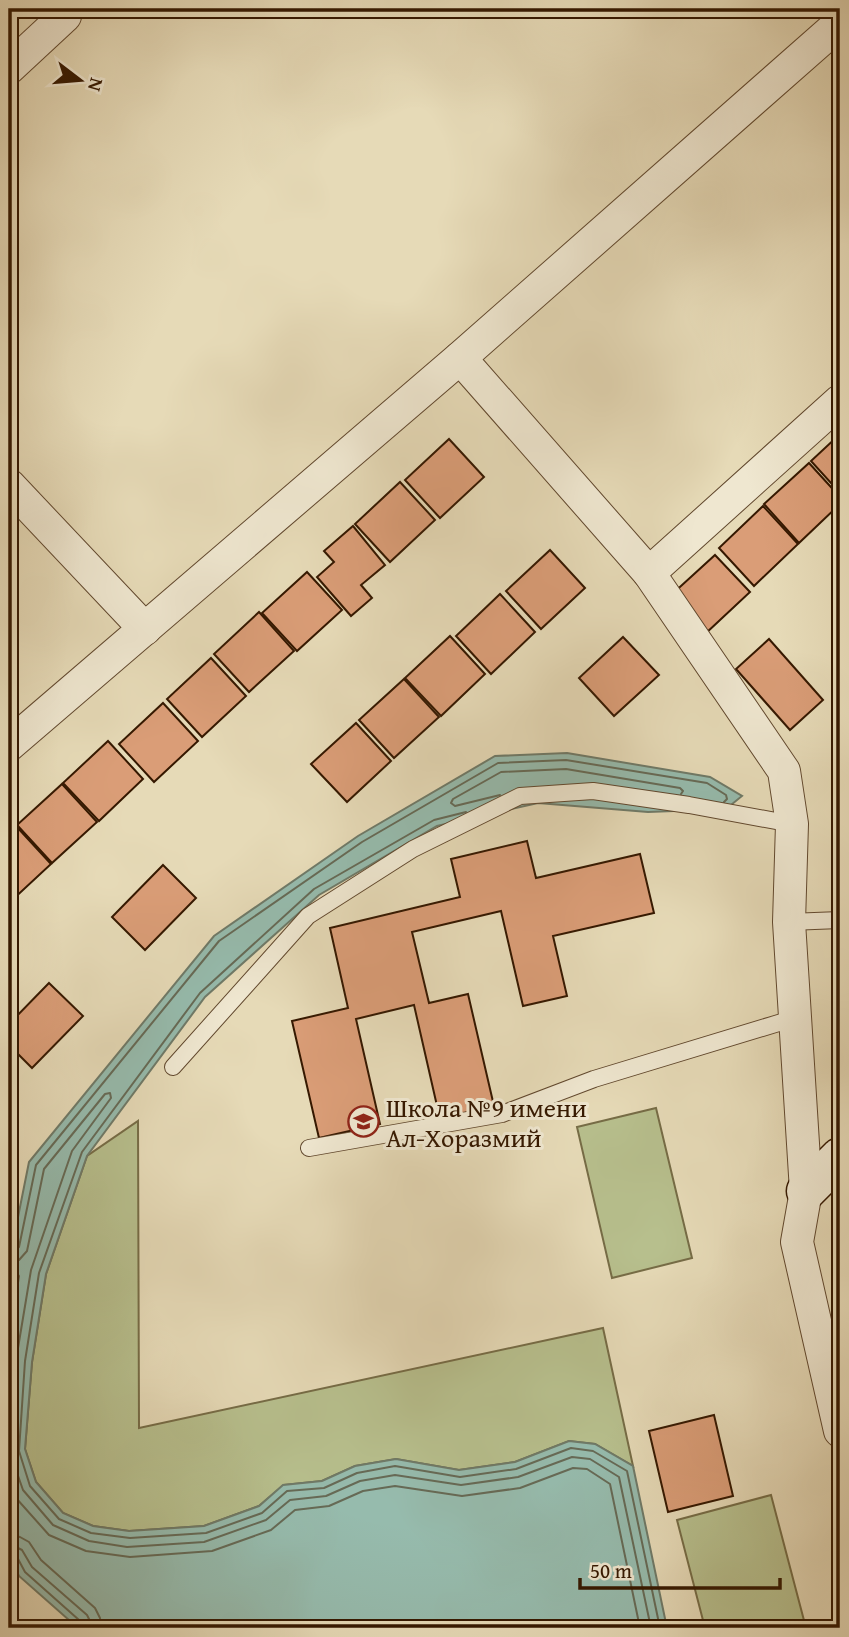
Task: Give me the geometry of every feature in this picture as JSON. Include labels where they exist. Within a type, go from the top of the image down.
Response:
[{"type":"street","points":[[9,68],[65,16]]},
{"type":"street","points":[[9,745],[460,358],[840,23]]},
{"type":"street","points":[[460,358],[649,573],[784,771],[792,824],[789,922],[806,1191],[797,1242],[840,1431]]},
{"type":"street","points":[[649,573],[840,401]]},
{"type":"street","points":[[9,485],[145,629]]},
{"type":"street","points":[[806,1191],[840,1157]]},
{"type":"lane","points":[[173,1067],[308,916],[413,849],[520,796],[593,791],[689,804],[792,824]]},
{"type":"lane","points":[[789,922],[840,920]]},
{"type":"lane","points":[[309,1148],[502,1114],[594,1079],[795,1018]]},
{"type":"green space","points":[[656,1108],[692,1258],[612,1278],[577,1127]]},
{"type":"green space","points":[[138,1121],[139,1428],[603,1328],[633,1466],[595,1444],[569,1441],[515,1462],[459,1470],[396,1459],[355,1466],[322,1481],[284,1485],[259,1506],[204,1526],[129,1531],[93,1526],[63,1513],[36,1482],[25,1449],[32,1362],[46,1274],[87,1156]]},
{"type":"green space","points":[[771,1495],[806,1628],[705,1628],[677,1520]]},
{"type":"water","points":[[567,753],[710,777],[742,796],[726,809],[648,812],[538,803],[437,826],[319,895],[205,997],[87,1156],[46,1274],[32,1362],[25,1449],[36,1482],[63,1513],[93,1526],[129,1531],[204,1526],[259,1506],[283,1485],[322,1481],[355,1466],[396,1459],[459,1470],[515,1462],[569,1441],[595,1444],[633,1466],[667,1628],[78,1628],[19,1576],[9,1556],[9,1262],[29,1162],[214,936],[358,836],[495,756]]},
{"type":"building","points":[[840,434],[840,493],[811,461]]},
{"type":"building","points":[[449,439],[484,477],[440,518],[405,480]]},
{"type":"building","points":[[809,463],[840,497],[840,504],[799,543],[764,504]]},
{"type":"building","points":[[400,482],[435,520],[390,562],[355,524]]},
{"type":"building","points":[[763,506],[798,544],[754,586],[719,548]]},
{"type":"building","points":[[353,526],[385,565],[361,585],[372,598],[351,616],[317,577],[334,562],[324,551]]},
{"type":"building","points":[[550,550],[585,588],[541,629],[506,591]]},
{"type":"building","points":[[715,555],[750,592],[705,634],[670,596]]},
{"type":"building","points":[[307,572],[342,610],[297,651],[262,613]]},
{"type":"building","points":[[500,594],[535,632],[491,674],[456,636]]},
{"type":"building","points":[[259,612],[294,651],[249,692],[214,654]]},
{"type":"building","points":[[450,636],[485,674],[441,716],[405,678]]},
{"type":"building","points":[[623,637],[659,675],[614,716],[579,678]]},
{"type":"building","points":[[769,639],[823,700],[790,730],[736,669]]},
{"type":"building","points":[[211,658],[246,696],[202,737],[167,699]]},
{"type":"building","points":[[404,679],[439,717],[394,758],[359,720]]},
{"type":"building","points":[[163,703],[198,741],[154,782],[119,744]]},
{"type":"building","points":[[356,723],[391,761],[347,802],[311,764]]},
{"type":"building","points":[[108,741],[143,779],[99,821],[63,783]]},
{"type":"building","points":[[62,784],[97,822],[52,863],[17,825]]},
{"type":"building","points":[[16,826],[51,864],[9,903],[9,833]]},
{"type":"building","points":[[527,841],[536,878],[640,854],[654,913],[553,936],[567,996],[523,1006],[501,911],[412,932],[429,1003],[468,994],[494,1106],[440,1119],[414,1005],[356,1019],[380,1124],[319,1138],[292,1021],[348,1008],[330,928],[460,897],[451,859]]},
{"type":"building","points":[[163,865],[196,898],[145,950],[112,917]]},
{"type":"building","points":[[49,983],[83,1016],[32,1068],[9,1045],[9,1024]]},
{"type":"building","points":[[714,1415],[733,1496],[668,1512],[649,1431]]},
{"type":"place","name":"Школа №9 имени Ал-Хоразмий","points":[[363,1122]]}]
